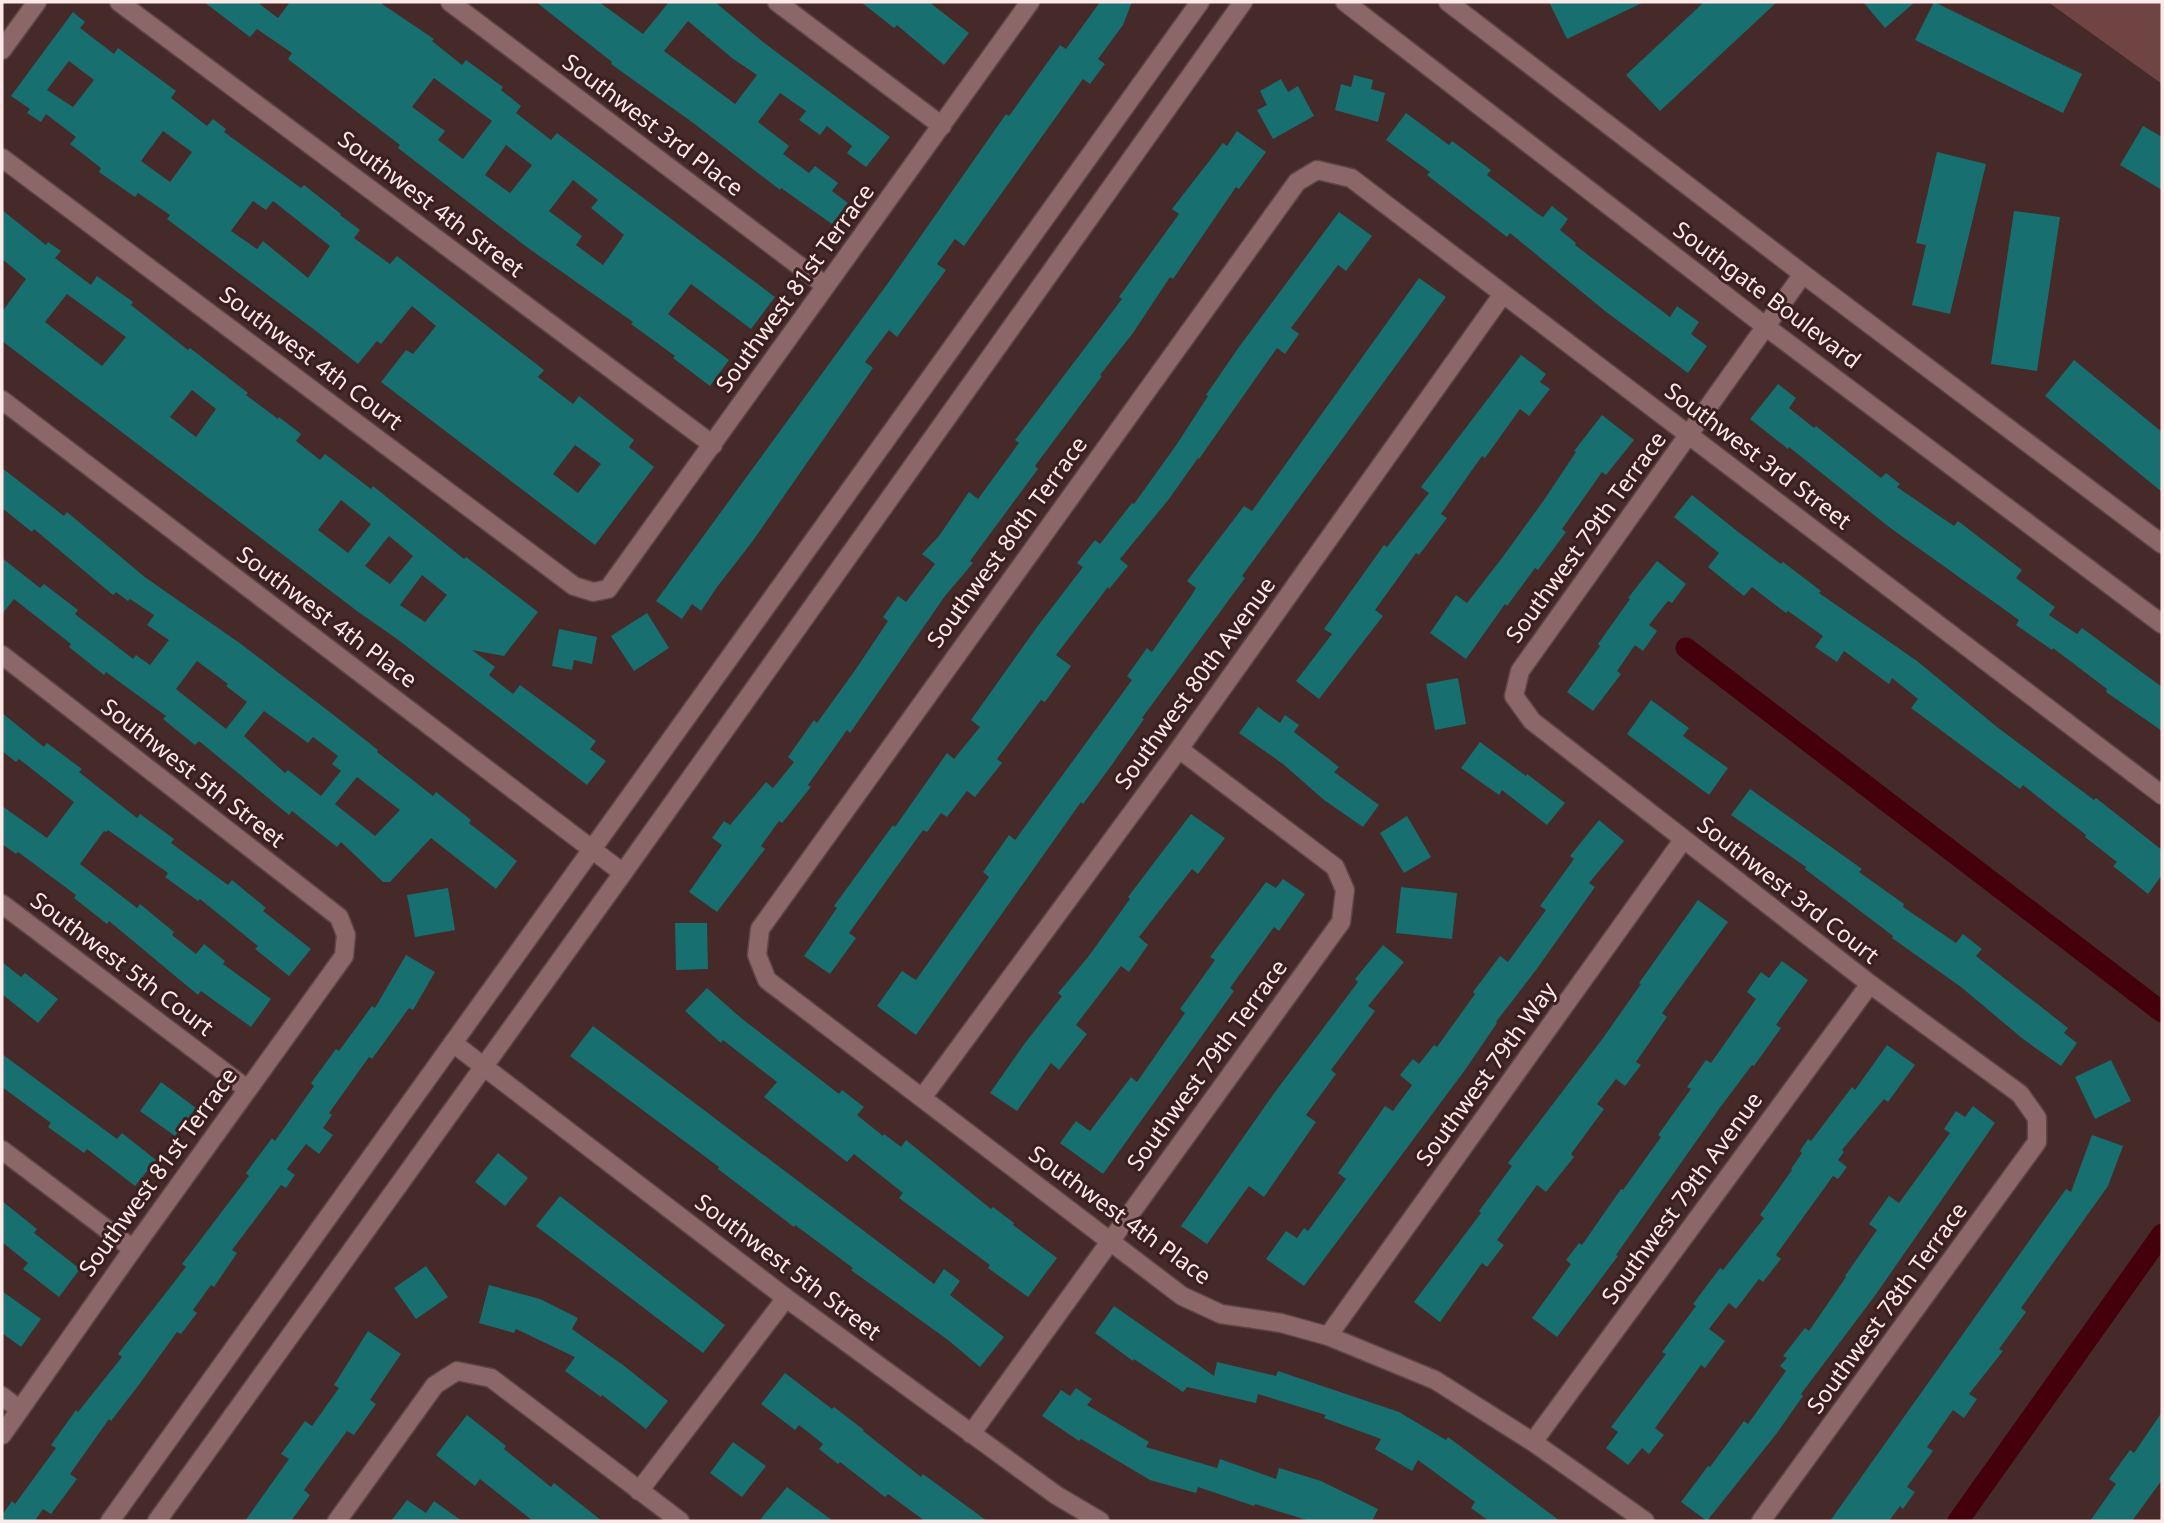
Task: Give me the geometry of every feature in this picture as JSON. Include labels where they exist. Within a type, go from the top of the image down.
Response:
[{"type":"street","points":[[2,50],[37,2]]},
{"type":"street","name":"Southwest 4th Street","points":[[119,2],[713,445]]},
{"type":"street","name":"Southwest 3rd Place","points":[[450,2],[826,286]]},
{"type":"street","points":[[777,2],[942,126]]},
{"type":"street","name":"Southwest 81st Terrace","points":[[593,592],[608,589],[1030,2]]},
{"type":"street","points":[[110,1521],[1200,2]]},
{"type":"street","points":[[158,1521],[1243,2]]},
{"type":"street","name":"Southgate Boulevard","points":[[1345,2],[1765,326],[2162,624]]},
{"type":"street","name":"Southgate Boulevard","points":[[1448,2],[2162,544]]},
{"type":"street","name":"Southwest 4th Court","points":[[2,158],[574,586],[593,592]]},
{"type":"street","name":"Southwest 3rd Street","points":[[1317,170],[1351,178],[2162,795]]},
{"type":"street","name":"Southwest 80th Terrace","points":[[757,955],[760,929],[776,906],[1297,182],[1317,170]]},
{"type":"street","name":"Southwest 79th Terrace","points":[[1514,696],[1520,671],[1803,274]]},
{"type":"street","name":"Southwest 80th Avenue","points":[[922,1098],[1179,749],[1503,294]]},
{"type":"street","name":"Southwest 4th Place","points":[[2,400],[623,873]]},
{"type":"street","name":"Southwest 5th Street","points":[[2,655],[339,917],[346,935]]},
{"type":"street","name":"Southwest 3rd Court","points":[[1514,696],[1532,721],[1870,984],[2020,1094],[2037,1118]]},
{"type":"street","name":"Southwest 79th Terrace","points":[[971,1434],[1341,922],[1345,890],[1335,867],[1179,749]]},
{"type":"street","name":"Southwest 79th Way","points":[[1328,1336],[1683,840]]},
{"type":"street","name":"Southwest 5th Court","points":[[2,904],[247,1089]]},
{"type":"street","name":"Southwest 81st Terrace","points":[[2,1435],[132,1249],[344,956],[346,935]]},
{"type":"street","name":"Southwest 4th Place","points":[[757,955],[767,980],[1182,1296],[1221,1314],[1281,1323],[1328,1336],[1435,1380],[1533,1442],[1645,1521]]},
{"type":"street","name":"Southwest 79th Avenue","points":[[1533,1442],[1870,984]]},
{"type":"street","name":"Southwest 5th Street","points":[[453,1043],[786,1298],[1056,1495],[1100,1521]]},
{"type":"street","name":"Southwest 78th Terrace","points":[[1761,1521],[2037,1142],[2037,1118]]},
{"type":"street","points":[[2,1150],[132,1249]]},
{"type":"street","points":[[639,1491],[786,1298]]},
{"type":"street","points":[[337,1521],[435,1385],[457,1371],[491,1378],[680,1521]]},
{"type":"street","points":[[2,1396],[20,1410]]},
{"type":"shaded area","points":[[2048,2],[2162,2],[2162,84]]},
{"type":"building","points":[[204,2],[257,2],[278,18],[290,2],[379,2],[434,39],[432,41],[462,65],[466,60],[503,87],[501,90],[521,106],[516,113],[551,140],[557,133],[775,297],[751,329],[691,284],[668,314],[729,360],[710,386],[631,324],[633,322],[528,248],[398,148],[400,145],[288,59],[292,53],[257,29],[250,37]],"holes":[[[434,78],[492,121],[463,159],[438,140],[445,131],[412,107]],[[506,145],[532,165],[510,193],[485,175]],[[573,180],[598,200],[591,208],[624,235],[603,265],[576,245],[582,236],[549,211]]]},
{"type":"building","points":[[536,2],[599,2],[643,34],[669,2],[715,2],[763,42],[890,137],[866,167],[847,153],[852,146],[827,126],[820,135],[799,120],[806,111],[780,93],[758,122],[789,146],[783,154],[809,173],[815,166],[838,183],[832,191],[848,203],[832,224],[781,188],[780,190],[611,64],[612,62]],"holes":[[[688,21],[757,75],[735,104],[664,51]]]},
{"type":"building","points":[[861,2],[929,2],[969,33],[944,65],[897,25],[894,28]]},
{"type":"building","points":[[1100,2],[1132,2],[1123,25],[1098,59],[1105,64],[1090,84],[1083,79],[964,246],[955,239],[937,264],[946,270],[897,337],[889,330],[865,362],[873,368],[701,611],[692,604],[682,619],[656,601],[888,283],[1006,114],[1009,116],[1060,45],[1066,49]]},
{"type":"building","points":[[1549,2],[1644,2],[1567,39]]},
{"type":"building","points":[[1704,2],[1777,2],[1660,111],[1626,75]]},
{"type":"building","points":[[1863,2],[1915,2],[1885,28]]},
{"type":"building","points":[[1934,2],[2082,74],[2063,113],[1915,40]]},
{"type":"building","points":[[73,12],[85,22],[80,28],[114,54],[118,48],[176,91],[171,98],[207,126],[213,119],[226,129],[224,132],[301,188],[304,185],[341,214],[360,230],[354,238],[390,264],[397,256],[544,370],[538,377],[573,404],[579,396],[634,440],[629,447],[654,467],[595,545],[381,382],[406,350],[413,354],[436,326],[412,306],[381,344],[377,341],[358,364],[167,219],[170,215],[138,193],[135,197],[99,172],[101,168],[70,144],[76,137],[46,114],[41,122],[27,113],[30,109],[11,96]],"holes":[[[69,61],[94,80],[73,107],[47,90]],[[163,131],[192,152],[170,182],[141,161]],[[253,201],[266,210],[273,201],[330,246],[308,278],[263,241],[257,249],[231,231]],[[575,445],[601,464],[578,493],[553,474]]]},
{"type":"building","points":[[1354,75],[1373,80],[1371,89],[1385,93],[1378,122],[1335,110],[1341,84],[1351,87]]},
{"type":"building","points":[[1281,79],[1288,92],[1298,86],[1314,116],[1273,139],[1257,110],[1267,105],[1260,91]]},
{"type":"building","points":[[1406,113],[1449,145],[1452,141],[1491,170],[1487,175],[1538,214],[1543,217],[1552,206],[1568,219],[1560,230],[1576,243],[1575,245],[1670,317],[1677,306],[1699,322],[1691,334],[1707,346],[1688,373],[1605,311],[1510,233],[1507,237],[1427,175],[1430,172],[1386,140]]},
{"type":"building","points":[[2143,126],[2162,137],[2162,190],[2120,165]]},
{"type":"building","points":[[1237,131],[1266,152],[1239,189],[1236,187],[1173,279],[1170,277],[1133,333],[1035,466],[1038,469],[970,561],[973,563],[945,596],[850,733],[847,730],[808,785],[811,787],[782,823],[779,821],[761,846],[765,849],[717,912],[689,892],[722,845],[712,838],[724,821],[730,825],[766,782],[773,788],[794,762],[788,757],[814,720],[817,723],[856,669],[888,621],[883,617],[898,596],[906,602],[935,564],[922,554],[939,536],[969,492],[978,499],[1019,443],[1015,440],[1122,299],[1119,297],[1179,214],[1172,209],[1223,143],[1227,146]]},
{"type":"building","points":[[1937,152],[1986,164],[1950,314],[1912,305],[1926,245],[1916,243]]},
{"type":"building","points":[[2,210],[46,245],[48,242],[61,251],[55,258],[91,285],[97,276],[133,302],[131,305],[188,350],[190,348],[248,393],[246,395],[301,434],[296,441],[320,460],[325,454],[371,489],[373,486],[464,559],[466,557],[538,612],[504,656],[472,650],[495,667],[489,675],[513,694],[520,685],[596,741],[590,749],[606,761],[587,785],[2,341],[2,312],[26,279],[2,259]],"holes":[[[67,294],[126,337],[102,366],[45,322]],[[192,390],[216,409],[196,437],[170,417]],[[341,500],[371,524],[348,553],[318,530]],[[389,536],[413,556],[390,584],[365,566]],[[422,575],[447,595],[425,622],[400,605]]]},
{"type":"building","points":[[2014,211],[2060,217],[2037,371],[1991,364]]},
{"type":"building","points":[[1339,212],[1372,236],[1346,271],[1338,265],[1291,328],[1299,334],[1285,354],[1277,348],[1199,459],[1120,559],[1128,566],[1109,589],[1108,587],[1056,655],[1071,666],[1045,702],[1041,700],[997,759],[1002,763],[975,797],[967,791],[947,817],[941,813],[927,832],[923,830],[849,933],[856,938],[830,974],[804,956],[837,908],[834,906],[893,825],[895,827],[947,753],[954,759],[980,727],[971,720],[1083,567],[1077,563],[1095,540],[1100,544],[1132,503],[1134,504],[1177,444],[1239,347]]},
{"type":"building","points":[[1419,278],[1446,297],[1242,576],[1245,578],[1142,718],[1144,719],[1111,766],[1083,804],[1081,802],[916,1035],[877,1006],[902,971],[916,980],[989,877],[983,872],[1009,835],[1015,840],[1132,680],[1127,676],[1147,648],[1152,652],[1191,596],[1196,588],[1187,581],[1244,506],[1252,511]]},
{"type":"building","points":[[1521,355],[1546,374],[1540,382],[1550,389],[1529,416],[1520,409],[1485,458],[1482,456],[1441,514],[1447,518],[1419,555],[1416,553],[1375,610],[1383,616],[1319,699],[1296,681],[1332,634],[1324,629],[1384,545],[1387,547],[1429,493],[1421,487]]},
{"type":"building","points":[[2074,360],[2162,432],[2162,492],[2045,396]]},
{"type":"building","points":[[1778,384],[1796,398],[1789,408],[1814,428],[1816,426],[1881,478],[1886,473],[1900,484],[1897,487],[1954,526],[1958,521],[2022,570],[2016,578],[2055,607],[2049,615],[2077,634],[2082,628],[2162,687],[2162,731],[2106,692],[2107,689],[2053,648],[2052,650],[2016,625],[2019,620],[1889,527],[1750,419]]},
{"type":"building","points":[[1602,415],[1634,440],[1606,475],[1602,472],[1562,529],[1566,532],[1538,570],[1535,568],[1507,606],[1505,604],[1466,659],[1430,633],[1456,595],[1467,603],[1544,500],[1576,452],[1574,451]]},
{"type":"building","points":[[2,468],[64,516],[67,512],[146,578],[241,644],[433,796],[436,792],[471,820],[469,823],[517,861],[496,889],[431,838],[390,882],[383,882],[341,842],[337,847],[292,811],[289,815],[199,741],[195,745],[163,719],[166,716],[106,672],[104,675],[69,647],[71,644],[14,599],[2,614],[2,558],[40,588],[44,584],[78,610],[75,614],[133,659],[136,655],[150,665],[169,640],[147,625],[154,615],[116,592],[113,595],[34,529],[32,532],[2,508]],"holes":[[[197,661],[247,702],[226,729],[176,689]],[[264,711],[308,743],[313,737],[338,756],[332,764],[341,771],[321,796],[288,770],[285,773],[244,736]],[[357,777],[400,810],[375,836],[335,804]]]},
{"type":"building","points":[[1692,495],[1781,564],[1783,562],[1821,591],[1819,593],[1917,661],[1997,727],[2094,800],[2096,798],[2162,850],[2162,875],[2148,894],[2113,866],[2117,862],[2023,785],[2020,789],[1911,708],[1918,699],[1892,678],[1889,684],[1844,651],[1837,662],[1815,647],[1823,636],[1752,587],[1744,596],[1708,567],[1719,553],[1674,517]]},
{"type":"building","points":[[1657,561],[1686,584],[1672,603],[1668,601],[1649,625],[1657,631],[1643,651],[1635,645],[1617,671],[1621,674],[1593,711],[1567,692],[1600,646],[1598,644],[1630,599],[1628,598]]},
{"type":"building","points":[[647,613],[669,648],[634,671],[611,636]]},
{"type":"building","points":[[559,629],[597,637],[592,664],[574,660],[572,670],[552,666]]},
{"type":"building","points":[[1458,678],[1466,724],[1435,730],[1426,684]]},
{"type":"building","points":[[1651,700],[1689,728],[1683,736],[1728,768],[1709,795],[1627,734]]},
{"type":"building","points":[[1258,707],[1280,723],[1285,715],[1299,725],[1294,732],[1339,767],[1334,772],[1379,805],[1363,827],[1239,733]]},
{"type":"building","points":[[2,713],[44,747],[47,743],[82,769],[79,772],[137,818],[140,814],[174,839],[171,843],[228,885],[232,880],[266,908],[263,911],[311,949],[289,976],[255,949],[258,946],[200,899],[198,901],[165,877],[168,873],[108,830],[104,831],[80,864],[137,908],[140,904],[196,954],[204,944],[225,961],[223,964],[271,999],[251,1027],[201,991],[198,995],[109,921],[107,924],[74,898],[76,895],[18,852],[16,854],[2,844],[2,806],[47,838],[74,802],[19,759],[16,762],[2,751]]},
{"type":"building","points":[[1480,742],[1565,803],[1547,825],[1502,790],[1499,795],[1461,768]]},
{"type":"building","points":[[1750,789],[1862,869],[1859,872],[1904,904],[1903,907],[1956,943],[1963,934],[1982,949],[1976,956],[2068,1028],[2064,1033],[2077,1043],[2061,1066],[2023,1039],[1961,987],[1892,938],[1893,936],[1805,869],[1806,867],[1731,815]]},
{"type":"building","points":[[1191,814],[1225,838],[1198,874],[1192,869],[1139,937],[1148,945],[1129,972],[1121,966],[1076,1025],[1087,1034],[1059,1070],[1051,1063],[1017,1111],[990,1093],[1062,996],[1058,993],[1088,957],[1130,899],[1128,897]]},
{"type":"building","points":[[1407,816],[1431,857],[1404,873],[1380,833]]},
{"type":"building","points":[[1599,820],[1624,841],[1589,883],[1595,887],[1496,1022],[1465,1070],[1304,1286],[1266,1259],[1286,1231],[1297,1238],[1304,1228],[1308,1231],[1346,1179],[1338,1173],[1385,1106],[1393,1111],[1412,1085],[1400,1075],[1413,1059],[1419,1064],[1434,1045],[1437,1047],[1500,956],[1508,962],[1546,910],[1540,906],[1574,859],[1570,856]]},
{"type":"building","points":[[1283,879],[1305,894],[1279,931],[1274,927],[1230,988],[1234,991],[1103,1174],[1060,1143],[1076,1121],[1090,1131],[1131,1077],[1137,1082],[1185,1013],[1180,1009],[1215,960],[1210,957],[1266,882],[1276,888]]},
{"type":"building","points":[[1401,887],[1457,893],[1452,939],[1396,933]]},
{"type":"building","points":[[448,888],[455,930],[415,937],[407,895]]},
{"type":"building","points":[[1698,900],[1728,922],[1662,1013],[1667,1017],[1636,1062],[1641,1065],[1625,1086],[1616,1079],[1597,1104],[1604,1109],[1571,1154],[1574,1157],[1546,1192],[1537,1185],[1497,1240],[1504,1245],[1487,1267],[1482,1263],[1440,1322],[1414,1302],[1481,1213],[1479,1211],[1512,1166],[1508,1163],[1603,1038]]},
{"type":"building","points":[[675,923],[707,923],[708,969],[676,970]]},
{"type":"building","points":[[1383,945],[1404,962],[1368,1006],[1375,1011],[1331,1070],[1336,1074],[1306,1115],[1316,1122],[1264,1197],[1249,1186],[1207,1244],[1181,1226],[1275,1092],[1358,982],[1355,979]]},
{"type":"building","points":[[406,955],[435,972],[413,1010],[409,1008],[372,1059],[369,1057],[329,1113],[332,1115],[323,1128],[333,1135],[319,1154],[306,1144],[287,1169],[295,1175],[286,1188],[281,1185],[232,1250],[237,1253],[214,1287],[211,1285],[193,1310],[197,1313],[181,1334],[177,1332],[111,1421],[109,1419],[70,1474],[77,1479],[51,1514],[43,1509],[36,1519],[40,1521],[2,1521],[2,1515],[12,1501],[15,1504],[56,1448],[51,1445],[76,1410],[78,1412],[122,1357],[118,1354],[186,1267],[182,1264],[249,1176],[246,1173],[272,1138],[275,1141],[314,1086],[311,1083],[372,1006],[375,1008]]},
{"type":"building","points":[[1782,961],[1808,980],[1776,1025],[1781,1028],[1719,1109],[1616,1255],[1618,1256],[1557,1337],[1532,1318],[1571,1264],[1566,1260],[1579,1243],[1582,1245],[1621,1189],[1623,1190],[1691,1089],[1687,1087],[1706,1060],[1711,1063],[1756,999],[1747,992],[1761,972],[1769,978]]},
{"type":"building","points":[[2,962],[21,977],[25,973],[58,999],[38,1023],[2,994]]},
{"type":"building","points":[[707,988],[741,1018],[839,1094],[842,1090],[864,1107],[857,1115],[883,1136],[884,1134],[901,1147],[906,1140],[1057,1258],[1028,1297],[988,1268],[990,1265],[899,1198],[903,1193],[854,1154],[847,1162],[764,1097],[777,1082],[723,1040],[721,1043],[685,1011]]},
{"type":"building","points":[[593,1026],[934,1284],[944,1269],[960,1281],[950,1295],[1004,1337],[980,1367],[948,1340],[851,1270],[853,1268],[795,1225],[794,1227],[718,1169],[719,1167],[570,1056]]},
{"type":"building","points":[[1887,1045],[1915,1065],[1888,1102],[1884,1099],[1842,1150],[1844,1152],[1838,1160],[1847,1167],[1838,1179],[1833,1176],[1776,1255],[1781,1259],[1763,1282],[1759,1279],[1736,1309],[1729,1303],[1709,1329],[1725,1341],[1705,1368],[1701,1365],[1655,1428],[1664,1435],[1649,1454],[1642,1448],[1628,1465],[1606,1448],[1618,1432],[1611,1427],[1666,1354],[1662,1352],[1696,1306],[1693,1304],[1764,1218],[1760,1215],[1792,1170],[1808,1139],[1811,1141],[1852,1087],[1855,1090]]},
{"type":"building","points":[[2,1054],[117,1139],[122,1133],[156,1160],[135,1186],[87,1149],[84,1153],[48,1127],[51,1123],[2,1087]]},
{"type":"building","points":[[2111,1060],[2131,1101],[2095,1119],[2075,1077]]},
{"type":"building","points":[[161,1082],[196,1108],[175,1136],[140,1111]]},
{"type":"building","points":[[1973,1106],[1995,1123],[1874,1297],[1801,1394],[1803,1396],[1777,1433],[1707,1521],[1681,1502],[1744,1421],[1748,1424],[1786,1371],[1780,1366],[1787,1358],[1783,1356],[1805,1328],[1809,1331],[1846,1277],[1877,1230],[1869,1224],[1889,1196],[1899,1203],[1950,1133],[1944,1129],[1956,1111],[1965,1117]]},
{"type":"building","points":[[2092,1135],[2123,1146],[2108,1186],[2021,1308],[2026,1312],[1999,1349],[2003,1351],[1969,1394],[1977,1399],[1964,1418],[1953,1410],[1927,1447],[1933,1451],[1907,1487],[1915,1492],[1903,1509],[1900,1506],[1889,1521],[1830,1521],[2066,1189],[2071,1192]]},
{"type":"building","points":[[498,1153],[528,1178],[505,1206],[475,1182]]},
{"type":"building","points":[[560,1196],[725,1325],[703,1353],[536,1226]]},
{"type":"building","points":[[2,1201],[37,1229],[34,1233],[80,1269],[59,1297],[23,1269],[28,1263],[2,1242]]},
{"type":"building","points":[[426,1266],[448,1297],[416,1319],[394,1288]]},
{"type":"building","points":[[489,1285],[540,1299],[578,1318],[572,1329],[668,1401],[646,1429],[565,1371],[575,1357],[516,1329],[514,1333],[479,1323]]},
{"type":"building","points":[[2,1291],[41,1319],[21,1347],[2,1333]]},
{"type":"building","points":[[1114,1306],[1214,1376],[1217,1362],[1276,1376],[1278,1371],[1399,1412],[1446,1440],[1448,1437],[1560,1521],[1489,1521],[1471,1508],[1475,1502],[1418,1460],[1412,1471],[1375,1449],[1381,1439],[1324,1418],[1326,1415],[1258,1394],[1256,1403],[1187,1387],[1183,1392],[1095,1333]]},
{"type":"building","points":[[368,1331],[401,1354],[370,1400],[376,1404],[354,1435],[347,1431],[304,1490],[310,1495],[291,1521],[245,1521],[289,1459],[281,1454],[305,1421],[312,1426],[339,1388],[334,1385]]},
{"type":"building","points":[[785,1373],[832,1409],[834,1407],[921,1477],[923,1474],[987,1521],[925,1521],[888,1494],[885,1497],[840,1462],[838,1464],[819,1449],[823,1444],[799,1425],[795,1430],[761,1404]]},
{"type":"building","points":[[1076,1388],[1092,1399],[1087,1405],[1149,1442],[1146,1447],[1217,1468],[1220,1459],[1276,1479],[1279,1468],[1321,1481],[1378,1509],[1372,1521],[1310,1521],[1198,1487],[1196,1493],[1150,1480],[1081,1439],[1079,1441],[1042,1416],[1061,1390],[1070,1396]]},
{"type":"building","points":[[2162,1412],[2162,1480],[2132,1521],[2090,1521],[2116,1484],[2109,1479],[2130,1450],[2134,1453]]},
{"type":"building","points":[[467,1415],[551,1487],[554,1483],[602,1521],[533,1521],[480,1479],[475,1486],[436,1455]]},
{"type":"building","points":[[733,1442],[766,1466],[742,1497],[710,1473]]},
{"type":"building","points":[[787,1487],[833,1521],[759,1521]]},
{"type":"building","points":[[407,1500],[426,1513],[434,1501],[462,1521],[391,1521]]},
{"type":"waterway","points":[[1686,648],[2162,1012]]},
{"type":"waterway","points":[[1958,1521],[2162,1234]]}]
